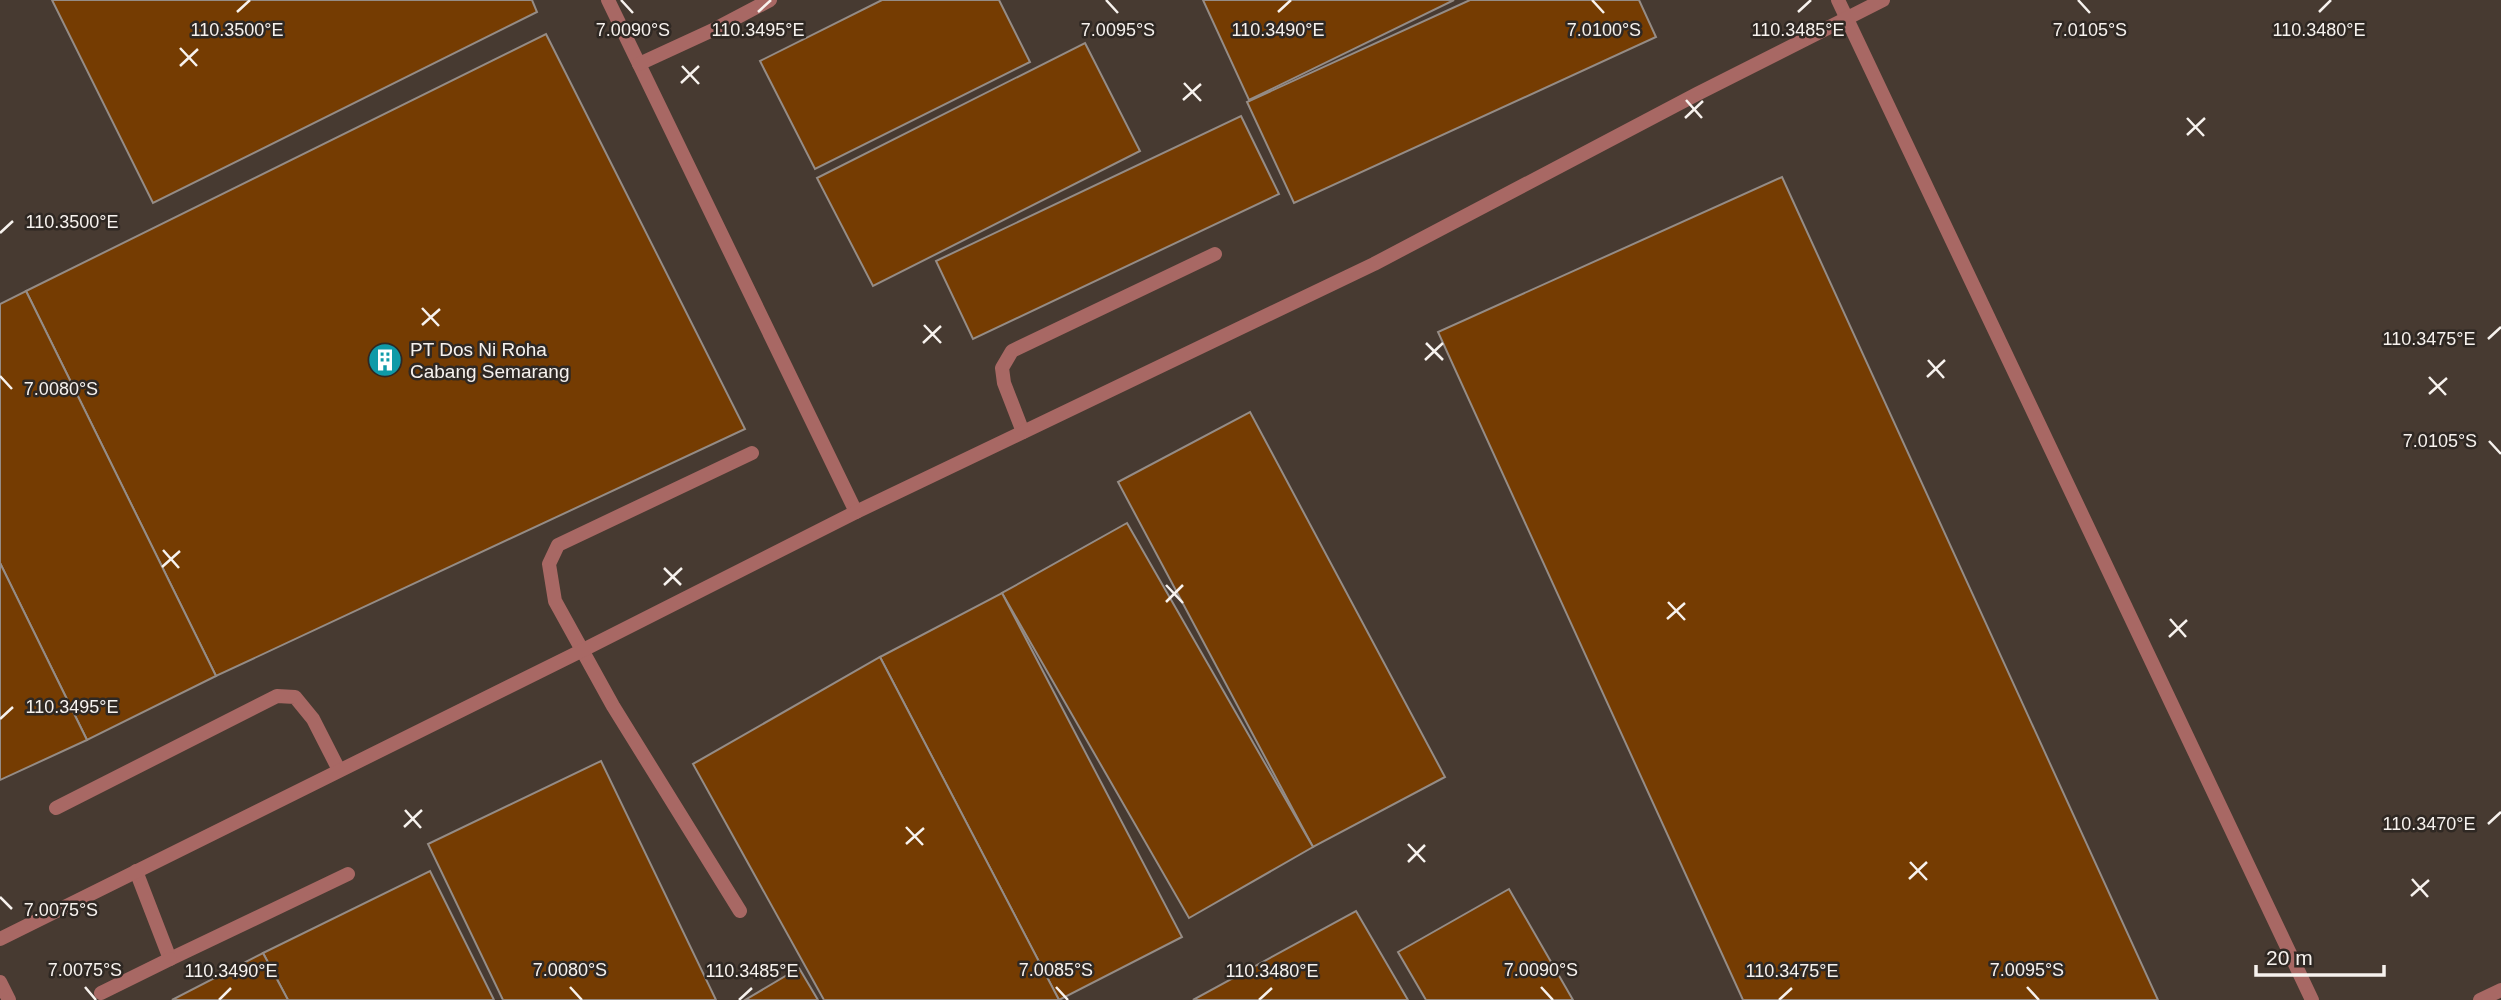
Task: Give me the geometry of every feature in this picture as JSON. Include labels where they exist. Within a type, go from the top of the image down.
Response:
[{"type":"lane","points":[[608,0],[856,512]]},
{"type":"lane","points":[[639,64],[770,0]]},
{"type":"lane","points":[[1838,0],[2312,1000]]},
{"type":"lane","points":[[0,939],[856,512],[1374,264],[1883,0]]},
{"type":"lane","points":[[1023,432],[1004,383],[1002,368],[1012,351],[1215,254]]},
{"type":"lane","points":[[740,911],[613,706],[555,601],[549,564],[558,545],[752,453]]},
{"type":"lane","points":[[56,808],[277,696],[295,697],[313,719],[339,770]]},
{"type":"lane","points":[[136,871],[170,960]]},
{"type":"lane","points":[[101,993],[348,874]]},
{"type":"lane","points":[[0,982],[9,1000]]},
{"type":"lane","points":[[2480,1000],[2501,990]]},
{"type":"shaded area","points":[[0,0],[2501,0],[2501,1000],[0,1000]]},
{"type":"building","points":[[52,0],[532,0],[537,12],[153,203]]},
{"type":"building","points":[[882,0],[999,0],[1030,62],[815,169],[760,61]]},
{"type":"building","points":[[1203,0],[1454,0],[1249,100]]},
{"type":"building","points":[[1470,0],[1639,0],[1656,37],[1294,203],[1247,102]]},
{"type":"building","name":"PT Dos Ni Roha Cabang Semarang","points":[[546,34],[745,429],[216,676],[26,291]]},
{"type":"building","points":[[1085,43],[1140,151],[873,286],[817,178]]},
{"type":"building","points":[[1241,116],[1279,194],[973,339],[936,261]]},
{"type":"building","points":[[1782,177],[2158,1000],[1743,1000],[1438,332]]},
{"type":"building","points":[[26,291],[216,676],[87,740],[0,563],[0,304]]},
{"type":"building","points":[[1250,412],[1445,777],[1313,847],[1118,482]]},
{"type":"building","points":[[1127,523],[1313,847],[1189,918],[1002,593]]},
{"type":"building","points":[[0,563],[87,740],[0,780]]},
{"type":"building","points":[[1002,593],[1182,937],[1059,1000],[880,657]]},
{"type":"building","points":[[880,657],[1059,1000],[824,1000],[693,764]]},
{"type":"building","points":[[601,761],[716,1000],[503,1000],[428,844]]},
{"type":"building","points":[[430,871],[494,1000],[288,1000],[263,953]]},
{"type":"building","points":[[1509,889],[1573,1000],[1426,1000],[1398,952]]},
{"type":"building","points":[[1356,911],[1408,1000],[1193,1000]]},
{"type":"building","points":[[263,953],[288,1000],[172,1000]]},
{"type":"building","points":[[799,968],[818,1000],[745,1000]]},
{"type":"place","name":"PT Dos Ni Roha Cabang Semarang","points":[[385,360]]}]
